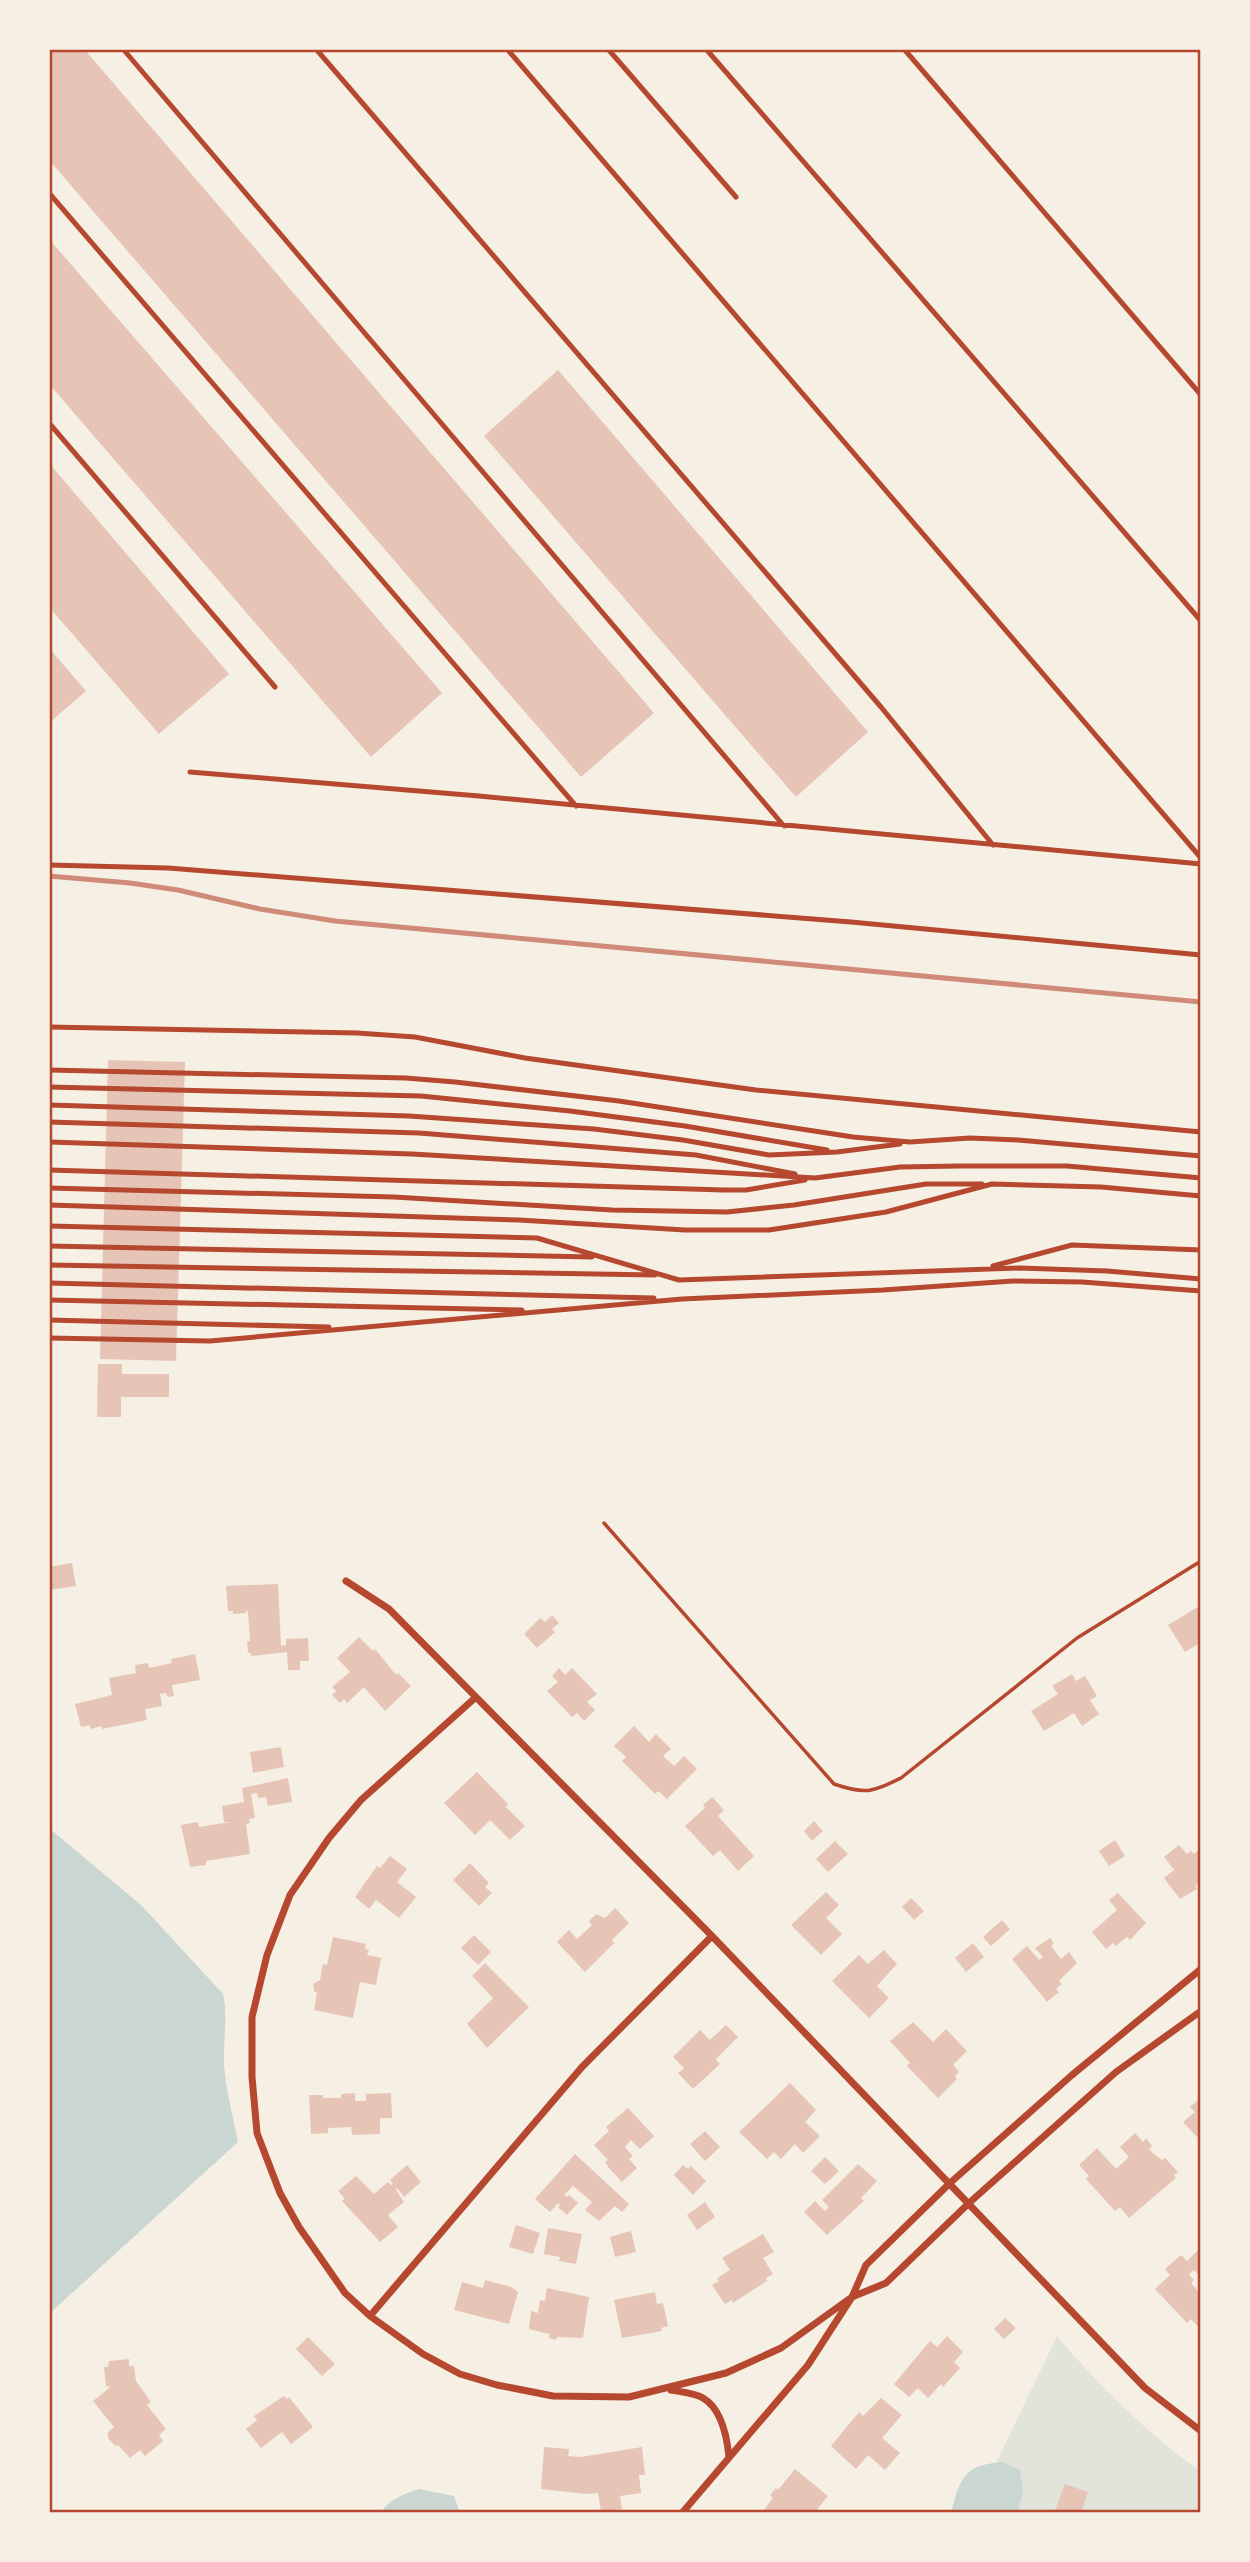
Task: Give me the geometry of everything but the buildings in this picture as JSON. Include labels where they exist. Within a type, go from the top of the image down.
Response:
[{"type":"street","points":[[346,1581],[389,1609],[712,1936],[1145,2388],[1201,2431]]},
{"type":"street","points":[[476,1697],[361,1800],[328,1838],[289,1895],[267,1955],[253,2017],[252,2077],[257,2133],[275,2181],[299,2227],[345,2293],[370,2316],[423,2354],[460,2374],[497,2385],[553,2396],[629,2397],[726,2373],[781,2348],[852,2297],[886,2283],[969,2203],[1116,2072],[1201,2011]]},
{"type":"street","points":[[370,2316],[582,2067],[712,1936]]},
{"type":"street","points":[[682,2513],[808,2365],[852,2297],[866,2265],[950,2183],[1072,2075],[1201,1969]]},
{"type":"street","points":[[667,2389],[702,2397],[715,2408],[727,2439],[729,2457]]},
{"type":"lane","points":[[123,49],[783,826]]},
{"type":"lane","points":[[316,49],[872,697],[993,845]]},
{"type":"lane","points":[[508,49],[1201,858]]},
{"type":"lane","points":[[608,49],[736,197]]},
{"type":"lane","points":[[706,49],[1201,621]]},
{"type":"lane","points":[[904,49],[1201,395]]},
{"type":"lane","points":[[49,193],[576,806]]},
{"type":"lane","points":[[49,423],[275,687]]},
{"type":"lane","points":[[190,772],[1201,864]]},
{"type":"lane","points":[[49,866],[196,871],[851,922],[1201,955]]},
{"type":"lane","points":[[49,1027],[386,1034],[539,1060],[756,1090],[1201,1132]]},
{"type":"lane","points":[[49,1070],[455,1082],[619,1101],[853,1138],[910,1142]]},
{"type":"lane","points":[[49,1087],[421,1096],[685,1126],[837,1152]]},
{"type":"lane","points":[[49,1105],[409,1116],[594,1129],[683,1140],[769,1155],[837,1152],[910,1142],[970,1138],[1201,1156]]},
{"type":"lane","points":[[49,1122],[419,1133],[696,1155],[815,1178]]},
{"type":"lane","points":[[49,1142],[412,1154],[815,1178]]},
{"type":"lane","points":[[49,1170],[724,1190],[746,1190],[900,1167],[1067,1166],[1201,1178]]},
{"type":"lane","points":[[49,1188],[394,1197],[612,1210],[727,1212],[794,1205],[926,1184],[1101,1187],[1201,1196]]},
{"type":"lane","points":[[49,1205],[519,1220],[685,1230],[769,1230],[886,1212],[992,1184]]},
{"type":"lane","points":[[49,1226],[537,1238],[679,1280],[987,1268],[1107,1270],[1201,1279]]},
{"type":"lane","points":[[987,1268],[1072,1245],[1201,1250]]},
{"type":"lane","points":[[49,1246],[601,1257]]},
{"type":"lane","points":[[49,1265],[663,1276]]},
{"type":"lane","points":[[49,1338],[210,1340],[682,1299],[1013,1281],[1082,1282],[1201,1291]]},
{"type":"lane","points":[[49,1283],[682,1299]]},
{"type":"lane","points":[[49,1300],[549,1310]]},
{"type":"lane","points":[[49,1320],[358,1327]]},
{"type":"path","points":[[604,1523],[834,1784],[858,1792],[878,1789],[901,1778],[1077,1638],[1201,1561]]},
{"type":"shaded area","points":[[49,1828],[142,1906],[223,1994],[225,2075],[238,2142],[49,2314]]},
{"type":"shaded area","points":[[1057,2336],[1125,2409],[1201,2472],[1201,2513],[972,2513]]},
{"type":"shaded area","points":[[1002,2462],[1020,2470],[1023,2493],[1017,2513],[951,2513],[957,2491],[971,2470]]},
{"type":"shaded area","points":[[419,2489],[454,2496],[459,2510],[454,2513],[380,2513],[397,2498]]},
{"type":"railway","points":[[49,876],[178,890],[260,909],[335,921],[1201,1002]]}]
